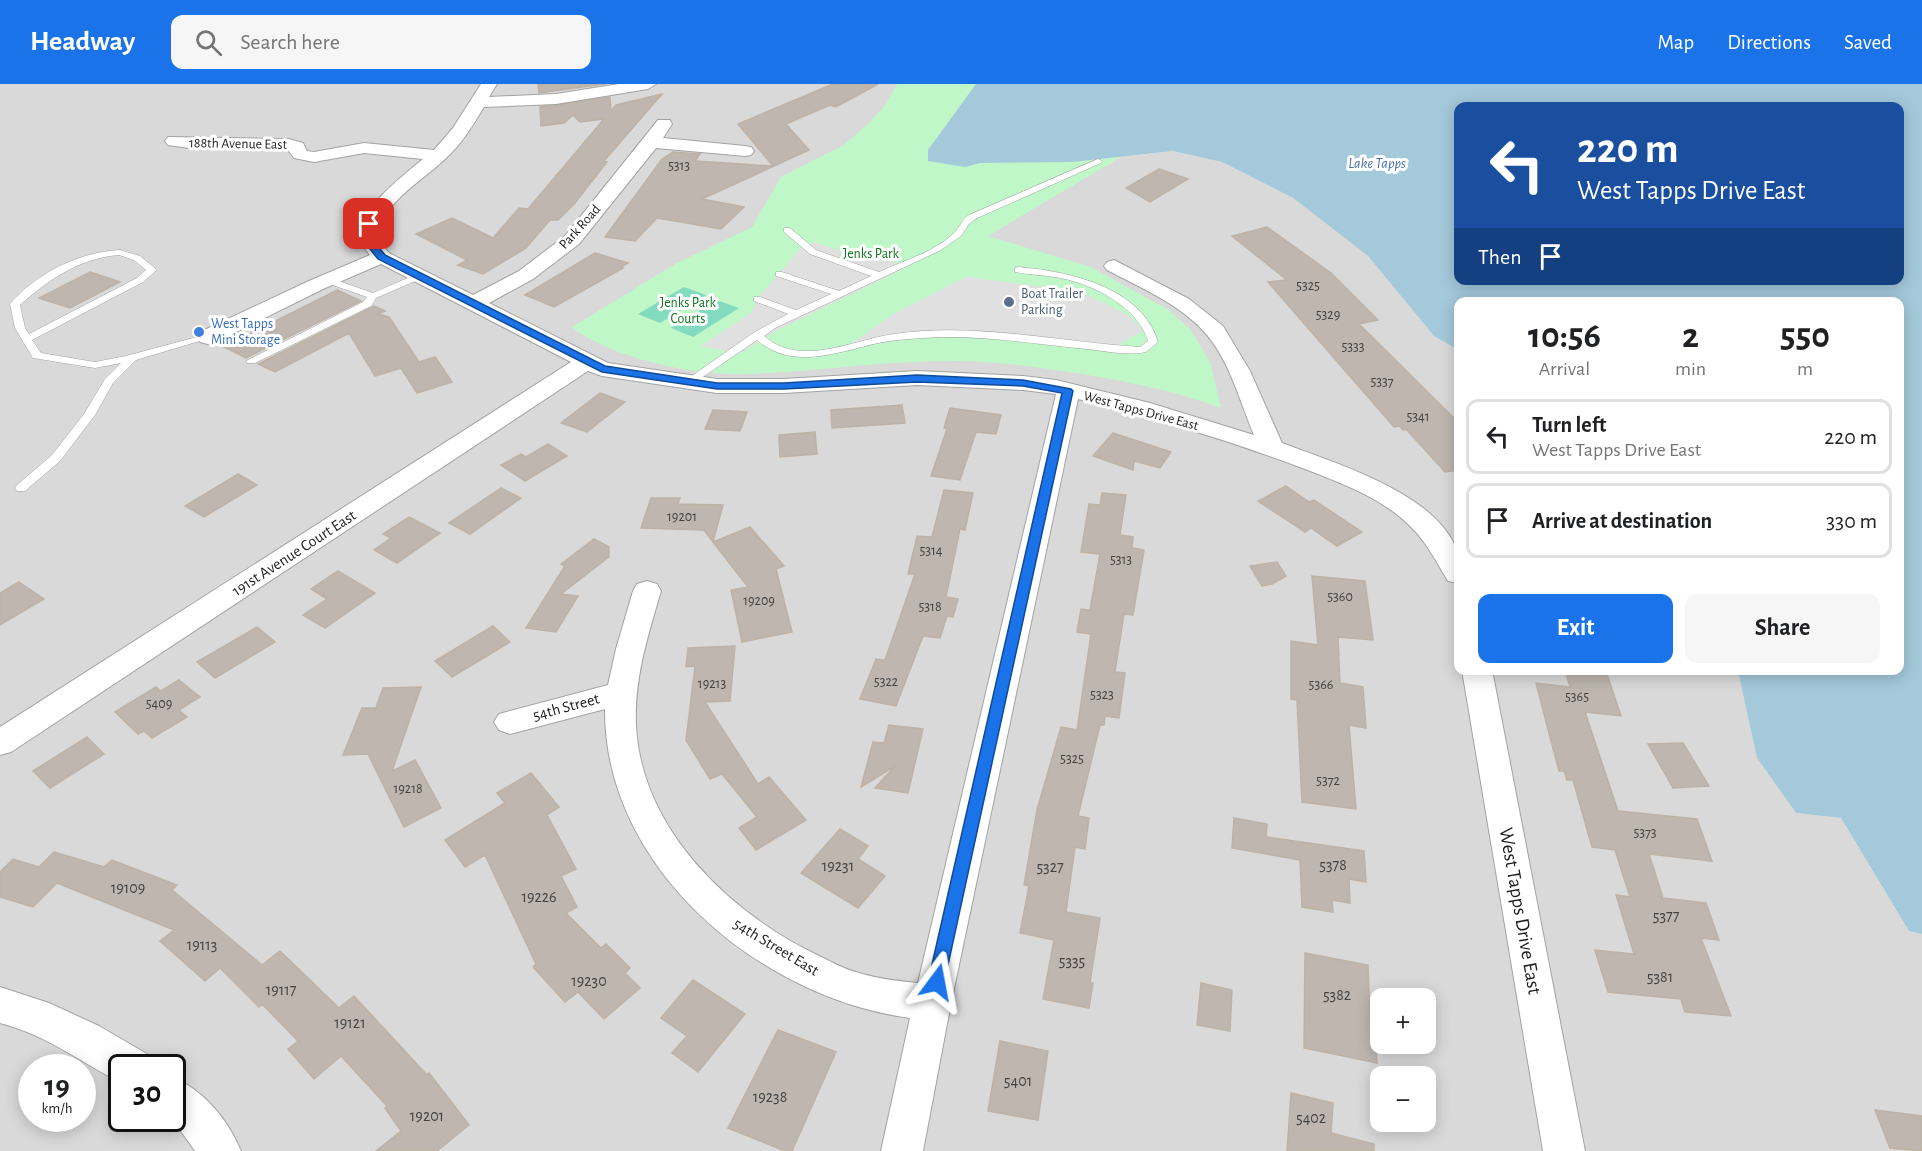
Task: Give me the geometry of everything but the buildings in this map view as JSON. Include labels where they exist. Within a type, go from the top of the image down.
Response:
[{"type":"street","points":[[208,337],[381,257],[367,239],[369,224],[391,196],[439,156],[456,136],[484,93],[556,99],[648,84]]},
{"type":"street","name":"Park Road","points":[[473,303],[526,275],[572,240],[664,124]]},
{"type":"street","name":"188th Avenue East","points":[[174,141],[289,144],[297,147],[300,154],[311,158],[365,148],[439,156]]},
{"type":"street","points":[[652,142],[745,151]]},
{"type":"street","name":"West Tapps Drive East","points":[[381,257],[602,369],[687,383],[741,387],[917,378],[1023,383],[1142,408],[1272,448],[1361,482],[1392,499],[1421,520],[1435,537],[1454,568]]},
{"type":"street","points":[[1114,266],[1194,312],[1215,331],[1236,369],[1272,448]]},
{"type":"street","name":"191st Avenue Court East","points":[[0,743],[586,362]]},
{"type":"street","points":[[902,1151],[932,1003],[1068,391]]},
{"type":"street","name":"54th Street East","points":[[647,591],[629,653],[622,693],[622,746],[630,776],[653,829],[674,861],[705,896],[739,928],[796,962],[854,989],[932,1003]]},
{"type":"street","name":"West Tapps Drive East","points":[[1478,675],[1564,1151]]},
{"type":"street","name":"54th Street","points":[[510,722],[622,693]]},
{"type":"street","points":[[0,1005],[38,1016],[111,1054]]},
{"type":"street","points":[[186,1108],[192,1113],[207,1146]]},
{"type":"lane","points":[[687,383],[757,335],[949,242],[972,217],[1098,161]]},
{"type":"lane","points":[[788,230],[813,252],[879,276]]},
{"type":"lane","points":[[27,339],[140,280],[152,270],[143,260],[122,254],[99,254],[76,261],[34,286],[15,304],[20,328],[37,356],[61,362],[95,365],[131,358],[208,337]]},
{"type":"lane","points":[[757,335],[763,342],[792,354],[810,354],[895,337],[938,334],[1026,338],[1142,350],[1153,342],[1149,326],[1142,316],[1098,286],[1064,274],[1018,270]]},
{"type":"lane","points":[[779,274],[839,294]]},
{"type":"lane","points":[[251,361],[367,304],[373,296],[417,277]]},
{"type":"lane","points":[[327,280],[373,296]]},
{"type":"lane","points":[[757,299],[797,314]]},
{"type":"lane","points":[[21,488],[56,458],[89,415],[109,381],[131,358]]},
{"type":"shaded area","points":[[0,84],[976,84],[928,150],[980,163],[1072,162],[1173,151],[1222,162],[1293,198],[1368,256],[1434,336],[1454,348],[1454,675],[1738,675],[1757,758],[1796,813],[1841,818],[1909,931],[1922,934],[1922,1151],[0,1151]]},
{"type":"shaded area","points":[[813,242],[854,255],[911,265],[776,331],[739,354],[701,346],[752,312],[757,299],[800,249]]},
{"type":"shaded area","name":"Boat Trailer Parking","points":[[966,277],[1079,291],[1130,316],[1143,331],[1114,347],[966,334],[895,337],[845,348],[895,313]]},
{"type":"green space","name":"Jenks Park","points":[[897,84],[976,84],[928,150],[965,167],[980,163],[1072,162],[1121,157],[988,236],[1091,267],[1167,309],[1190,329],[1210,362],[1221,408],[1182,395],[1122,381],[1049,369],[984,362],[904,362],[745,374],[702,372],[630,356],[608,348],[572,327],[677,263],[752,227],[781,177],[844,145],[885,105]]},
{"type":"green space","points":[[684,287],[706,295],[660,323],[638,314]]},
{"type":"green space","points":[[716,300],[739,308],[693,337],[671,328]]},
{"type":"water","name":"Lake Tapps","points":[[976,84],[1922,84],[1922,934],[1909,931],[1841,818],[1796,813],[1757,758],[1738,675],[1904,675],[1904,297],[1454,297],[1454,348],[1434,336],[1368,256],[1293,198],[1222,162],[1173,151],[1072,162],[980,163],[965,167],[928,161],[928,150]]},
{"type":"place","name":"Boat Trailer Parking","points":[[1009,302]]},
{"type":"place","name":"West Tapps Mini Storage","points":[[199,332]]},
{"type":"route","points":[[369,224],[367,239],[370,246],[381,257],[422,280],[473,303],[533,336],[602,369],[717,386],[784,386],[917,378],[1023,383],[1056,387],[1068,391],[937,982]]},
{"type":"park label","name":"Jenks Park Courts","points":[[688,312]]}]
